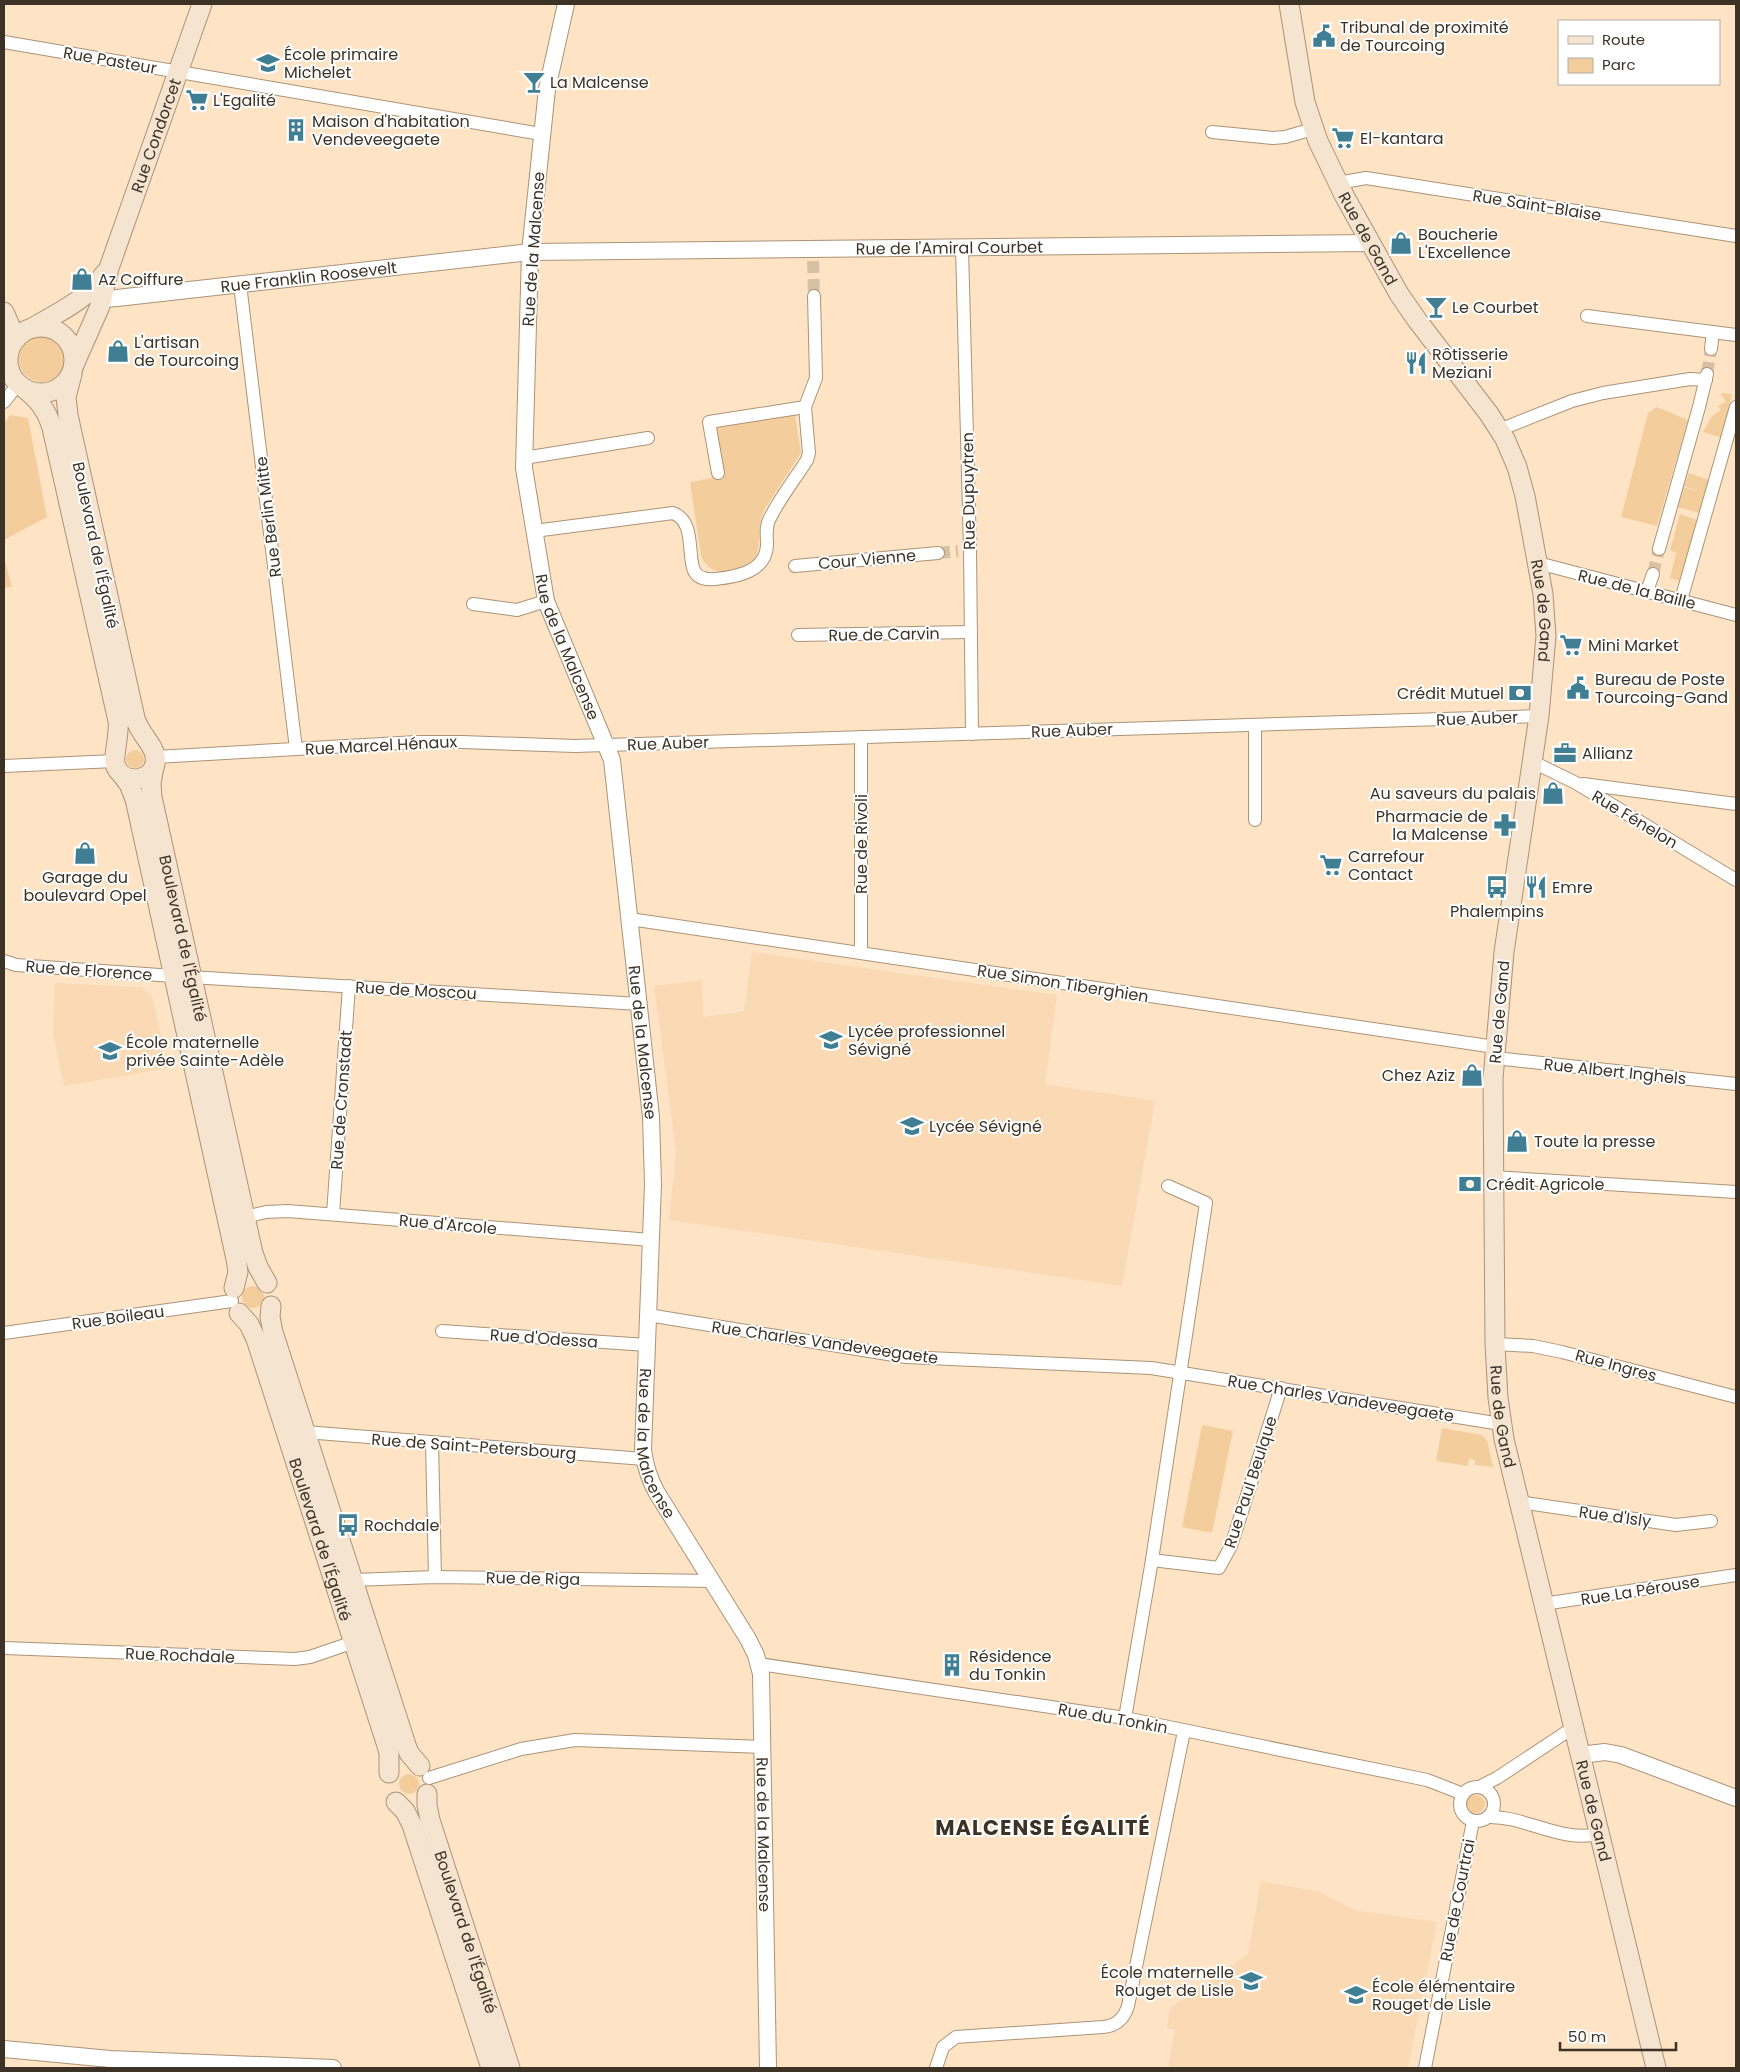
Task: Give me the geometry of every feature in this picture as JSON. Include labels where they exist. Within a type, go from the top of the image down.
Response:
[{"type":"main road","name":"Rue Condorcet","points":[[73,370],[95,296],[108,268],[202,4]]},
{"type":"main road","name":"Rue de Gand","points":[[1290,4],[1304,96],[1313,129],[1338,183],[1370,243],[1417,320],[1499,430],[1514,458],[1521,481],[1538,563],[1544,598],[1546,636],[1533,762],[1505,943],[1495,1053],[1493,1178],[1495,1344],[1501,1424],[1656,2068]]},
{"type":"main road","points":[[23,333],[49,327],[65,336],[72,347],[73,370],[63,385],[52,392],[38,393],[14,378],[8,355],[23,333],[95,296]]},
{"type":"main road","points":[[4,312],[23,333]]},
{"type":"main road","name":"Boulevard de l'Égalité","points":[[73,370],[66,397],[68,415],[135,718],[152,756],[150,788],[238,1272],[235,1301],[256,1339],[389,1752],[390,1773]]},
{"type":"main road","name":"Boulevard de l'Égalité","points":[[14,378],[46,410],[52,428],[118,721],[118,762],[135,799],[256,1262],[267,1283]]},
{"type":"main road","points":[[138,738],[152,756],[148,775],[138,779],[131,779],[118,762],[122,743],[138,738]]},
{"type":"main road","points":[[249,1277],[259,1278],[267,1283],[273,1295],[271,1306],[267,1312],[258,1317],[248,1317],[235,1301],[240,1281],[249,1277]]},
{"type":"main road","name":"Boulevard de l'Égalité","points":[[271,1306],[270,1317],[273,1332],[406,1745],[425,1779],[426,1805],[430,1820],[510,2068]]},
{"type":"main road","points":[[405,1762],[425,1779],[423,1800],[413,1805],[396,1802],[387,1787],[390,1773],[394,1767],[405,1762]]},
{"type":"main road","name":"Boulevard de l'Égalité","points":[[396,1802],[405,1811],[412,1825],[492,2068]]},
{"type":"street","name":"Rue de la Malcense","points":[[566,4],[549,73],[541,134],[530,252],[524,458],[546,601],[612,760],[653,1141],[654,1184],[644,1459],[653,1486],[748,1639],[759,1664],[762,1692],[768,2068]]},
{"type":"street","name":"Rue Pasteur","points":[[4,42],[541,134]]},
{"type":"street","points":[[1212,132],[1273,138],[1285,137],[1313,129]]},
{"type":"street","name":"Rue Saint-Blaise","points":[[1338,183],[1366,178],[1736,236]]},
{"type":"street","name":"Rue de l'Amiral Courbet","points":[[530,252],[813,255],[962,248],[1370,243]]},
{"type":"street","name":"Rue Dupuytren","points":[[962,248],[964,550],[971,632],[972,734]]},
{"type":"street","name":"Rue Franklin Roosevelt","points":[[95,296],[240,284],[530,252]]},
{"type":"street","name":"Rue Berlin Mitte","points":[[240,284],[296,749]]},
{"type":"street","points":[[534,531],[673,513],[682,519],[686,525],[692,566],[698,576],[709,579],[746,574],[753,570],[763,558],[767,545],[766,529],[770,517],[807,460],[809,453],[805,407],[816,378],[814,296]]},
{"type":"street","points":[[1587,316],[1736,336]]},
{"type":"street","points":[[1711,349],[1714,332]]},
{"type":"street","points":[[1499,430],[1572,401],[1602,392],[1706,377],[1659,549]]},
{"type":"street","points":[[4,402],[14,378]]},
{"type":"street","points":[[718,473],[709,422],[805,407]]},
{"type":"street","points":[[1682,600],[1736,407]]},
{"type":"street","points":[[524,458],[648,438]]},
{"type":"street","name":"Cour Vienne","points":[[795,566],[938,552]]},
{"type":"street","name":"Rue de la Baille","points":[[1538,563],[1736,615]]},
{"type":"street","points":[[1647,591],[1653,574]]},
{"type":"street","points":[[473,604],[517,610],[546,601]]},
{"type":"street","name":"Rue de Carvin","points":[[798,635],[971,632]]},
{"type":"street","name":"Rue Auber","points":[[606,744],[1538,716]]},
{"type":"street","points":[[1255,725],[1255,820]]},
{"type":"street","name":"Rue de Rivoli","points":[[860,952],[861,737]]},
{"type":"street","name":"Rue Marcel Hénaux","points":[[152,756],[441,742],[575,746],[606,744]]},
{"type":"street","points":[[4,766],[118,762]]},
{"type":"street","name":"Rue Fénelon","points":[[1533,762],[1576,783],[1736,880]]},
{"type":"street","points":[[1576,783],[1736,804]]},
{"type":"street","name":"Rue Simon Tiberghien","points":[[630,918],[860,952],[1495,1053]]},
{"type":"street","name":"Rue de Florence","points":[[4,961],[16,965],[183,977]]},
{"type":"street","name":"Rue de Moscou","points":[[183,977],[639,1004]]},
{"type":"street","name":"Rue de Cronstadt","points":[[333,1214],[349,986]]},
{"type":"street","name":"Rue Albert Inghels","points":[[1495,1053],[1736,1084]]},
{"type":"street","points":[[1493,1178],[1736,1192]]},
{"type":"street","points":[[1125,1718],[1182,1372],[1206,1203],[1168,1186]]},
{"type":"street","name":"Rue d'Arcole","points":[[245,1216],[276,1211],[333,1214],[651,1240]]},
{"type":"street","name":"Rue Boileau","points":[[4,1333],[235,1301]]},
{"type":"street","name":"Rue Charles Vandeveegaete","points":[[648,1315],[915,1358],[1138,1367],[1182,1372],[1501,1424]]},
{"type":"street","name":"Rue d'Odessa","points":[[442,1331],[647,1345]]},
{"type":"street","name":"Rue Ingres","points":[[1495,1344],[1539,1347],[1562,1352],[1736,1397]]},
{"type":"street","name":"Rue Paul Beulque","points":[[1152,1560],[1219,1568],[1231,1546],[1280,1388]]},
{"type":"street","name":"Rue de Saint-Petersbourg","points":[[305,1432],[644,1459]]},
{"type":"street","points":[[432,1443],[435,1577]]},
{"type":"street","name":"Rue d'Isly","points":[[1520,1502],[1676,1525],[1711,1521]]},
{"type":"street","name":"Rue La Pérouse","points":[[1543,1604],[1736,1575]]},
{"type":"street","name":"Rue de Riga","points":[[353,1580],[435,1577],[713,1581]]},
{"type":"street","name":"Rue Rochdale","points":[[4,1648],[295,1659],[354,1642]]},
{"type":"street","name":"Rue du Tonkin","points":[[759,1664],[1125,1718],[1427,1780],[1463,1794]]},
{"type":"street","points":[[1479,1788],[1498,1778],[1574,1727]]},
{"type":"street","points":[[936,2068],[943,2046],[956,2037],[1102,2028],[1115,2024],[1124,2016],[1128,2006],[1184,1731]]},
{"type":"street","points":[[425,1779],[521,1749],[575,1740],[763,1747]]},
{"type":"street","points":[[1580,1755],[1605,1752],[1621,1755],[1736,1798]]},
{"type":"street","points":[[1488,1817],[1492,1810],[1493,1801],[1487,1791],[1479,1788],[1470,1788],[1463,1794],[1460,1802],[1461,1810],[1465,1817],[1473,1821],[1488,1817],[1506,1818],[1573,1836],[1586,1837],[1599,1834]]},
{"type":"street","name":"Rue de Courtrai","points":[[1424,2068],[1473,1821]]},
{"type":"street","points":[[4,2049],[201,2066],[333,2068]]},
{"type":"shaded area","name":"Lycée Sévigné","points":[[752,952],[1057,995],[1045,1084],[1155,1101],[1122,1286],[669,1220],[676,1152],[654,986],[702,980],[703,1017],[744,1011]]},
{"type":"shaded area","name":"École maternelle privée Sainte-Adèle","points":[[55,983],[141,987],[152,996],[168,1068],[64,1086],[53,1033]]},
{"type":"shaded area","points":[[1261,1881],[1320,1892],[1354,1910],[1437,1922],[1408,2068],[1168,2068],[1175,2030],[1167,2028],[1170,2008],[1248,1954]]},
{"type":"green space","points":[[42,336],[55,340],[61,346],[65,359],[61,372],[55,378],[42,382],[29,378],[23,372],[19,359],[23,346],[29,340]]},
{"type":"green space","points":[[1721,394],[1732,394],[1722,438],[1703,432],[1712,416],[1721,410],[1718,406],[1726,402]]},
{"type":"green space","points":[[1657,407],[1688,420],[1657,526],[1621,517],[1648,413]]},
{"type":"green space","points":[[795,414],[801,453],[764,510],[758,551],[755,558],[749,564],[738,568],[722,571],[712,569],[701,556],[690,482],[723,476],[717,428],[723,424]]},
{"type":"green space","points":[[10,415],[28,418],[47,517],[4,540],[4,424]]},
{"type":"green space","points":[[1689,473],[1709,480],[1700,513],[1677,507],[1683,487],[1700,492],[1684,486]]},
{"type":"green space","points":[[1680,514],[1697,520],[1680,581],[1670,578],[1676,553],[1670,550]]},
{"type":"green space","points":[[4,557],[12,587],[4,588]]},
{"type":"green space","points":[[135,750],[141,753],[144,759],[141,765],[135,768],[129,765],[126,759],[129,753]]},
{"type":"green space","points":[[253,1286],[261,1289],[264,1297],[261,1305],[253,1308],[245,1305],[242,1297],[245,1289]]},
{"type":"green space","points":[[1202,1425],[1233,1431],[1212,1533],[1182,1527]]},
{"type":"green space","points":[[1442,1428],[1482,1435],[1487,1440],[1493,1467],[1475,1465],[1475,1460],[1469,1459],[1468,1466],[1436,1461]]},
{"type":"green space","points":[[405,1774],[413,1774],[419,1780],[419,1788],[413,1794],[405,1794],[399,1788],[399,1780]]},
{"type":"green space","points":[[1476,1795],[1482,1798],[1485,1804],[1482,1810],[1476,1813],[1470,1810],[1467,1804],[1470,1798]]},
{"type":"tunnel","points":[[813,261],[814,296]]},
{"type":"tunnel","points":[[1707,374],[1711,349]]},
{"type":"tunnel","points":[[1653,574],[1659,549]]},
{"type":"tunnel","points":[[938,553],[958,551]]},
{"type":"place","name":"Tribunal de proximité de Tourcoing","points":[[1324,36]]},
{"type":"place","name":"École primaire Michelet","points":[[268,63]]},
{"type":"place","name":"La Malcense","points":[[534,82]]},
{"type":"place","name":"L'Egalité","points":[[197,100]]},
{"type":"place","name":"Maison d'habitation Vendeveegaete","points":[[296,130]]},
{"type":"place","name":"El-kantara","points":[[1343,138]]},
{"type":"place","name":"Boucherie L'Excellence","points":[[1401,243]]},
{"type":"place","name":"Az Coiffure","points":[[82,279]]},
{"type":"place","name":"Le Courbet","points":[[1436,307]]},
{"type":"place","name":"L'artisan de Tourcoing","points":[[118,351]]},
{"type":"place","name":"Rôtisserie Meziani","points":[[1416,363]]},
{"type":"place","name":"Mini Market","points":[[1571,645]]},
{"type":"place","name":"Bureau de Poste Tourcoing-Gand","points":[[1578,688]]},
{"type":"place","name":"Crédit Mutuel","points":[[1520,693]]},
{"type":"place","name":"Allianz","points":[[1565,753]]},
{"type":"place","name":"Au saveurs du palais","points":[[1553,793]]},
{"type":"place","name":"Pharmacie de la Malcense","points":[[1505,825]]},
{"type":"place","name":"Garage du boulevard Opel","points":[[85,853]]},
{"type":"place","name":"Carrefour Contact","points":[[1331,865]]},
{"type":"place","name":"Phalempins","points":[[1497,887]]},
{"type":"place","name":"Emre","points":[[1536,887]]},
{"type":"place","name":"Lycée professionnel Sévigné","points":[[831,1040]]},
{"type":"place","name":"École maternelle privée Sainte-Adèle","points":[[110,1051]]},
{"type":"place","name":"Chez Aziz","points":[[1472,1075]]},
{"type":"place","name":"Lycée Sévigné","points":[[912,1126]]},
{"type":"place","name":"Toute la presse","points":[[1517,1141]]},
{"type":"place","name":"Crédit Agricole","points":[[1470,1184]]},
{"type":"place","name":"Rochdale","points":[[348,1525]]},
{"type":"place","name":"Résidence du Tonkin","points":[[952,1665]]},
{"type":"place","name":"École maternelle Rouget de Lisle","points":[[1251,1981]]},
{"type":"place","name":"École élémentaire Rouget de Lisle","points":[[1356,1995]]},
{"type":"district","name":"MALCENSE ÉGALITÉ","points":[[1043,1828]]}]
